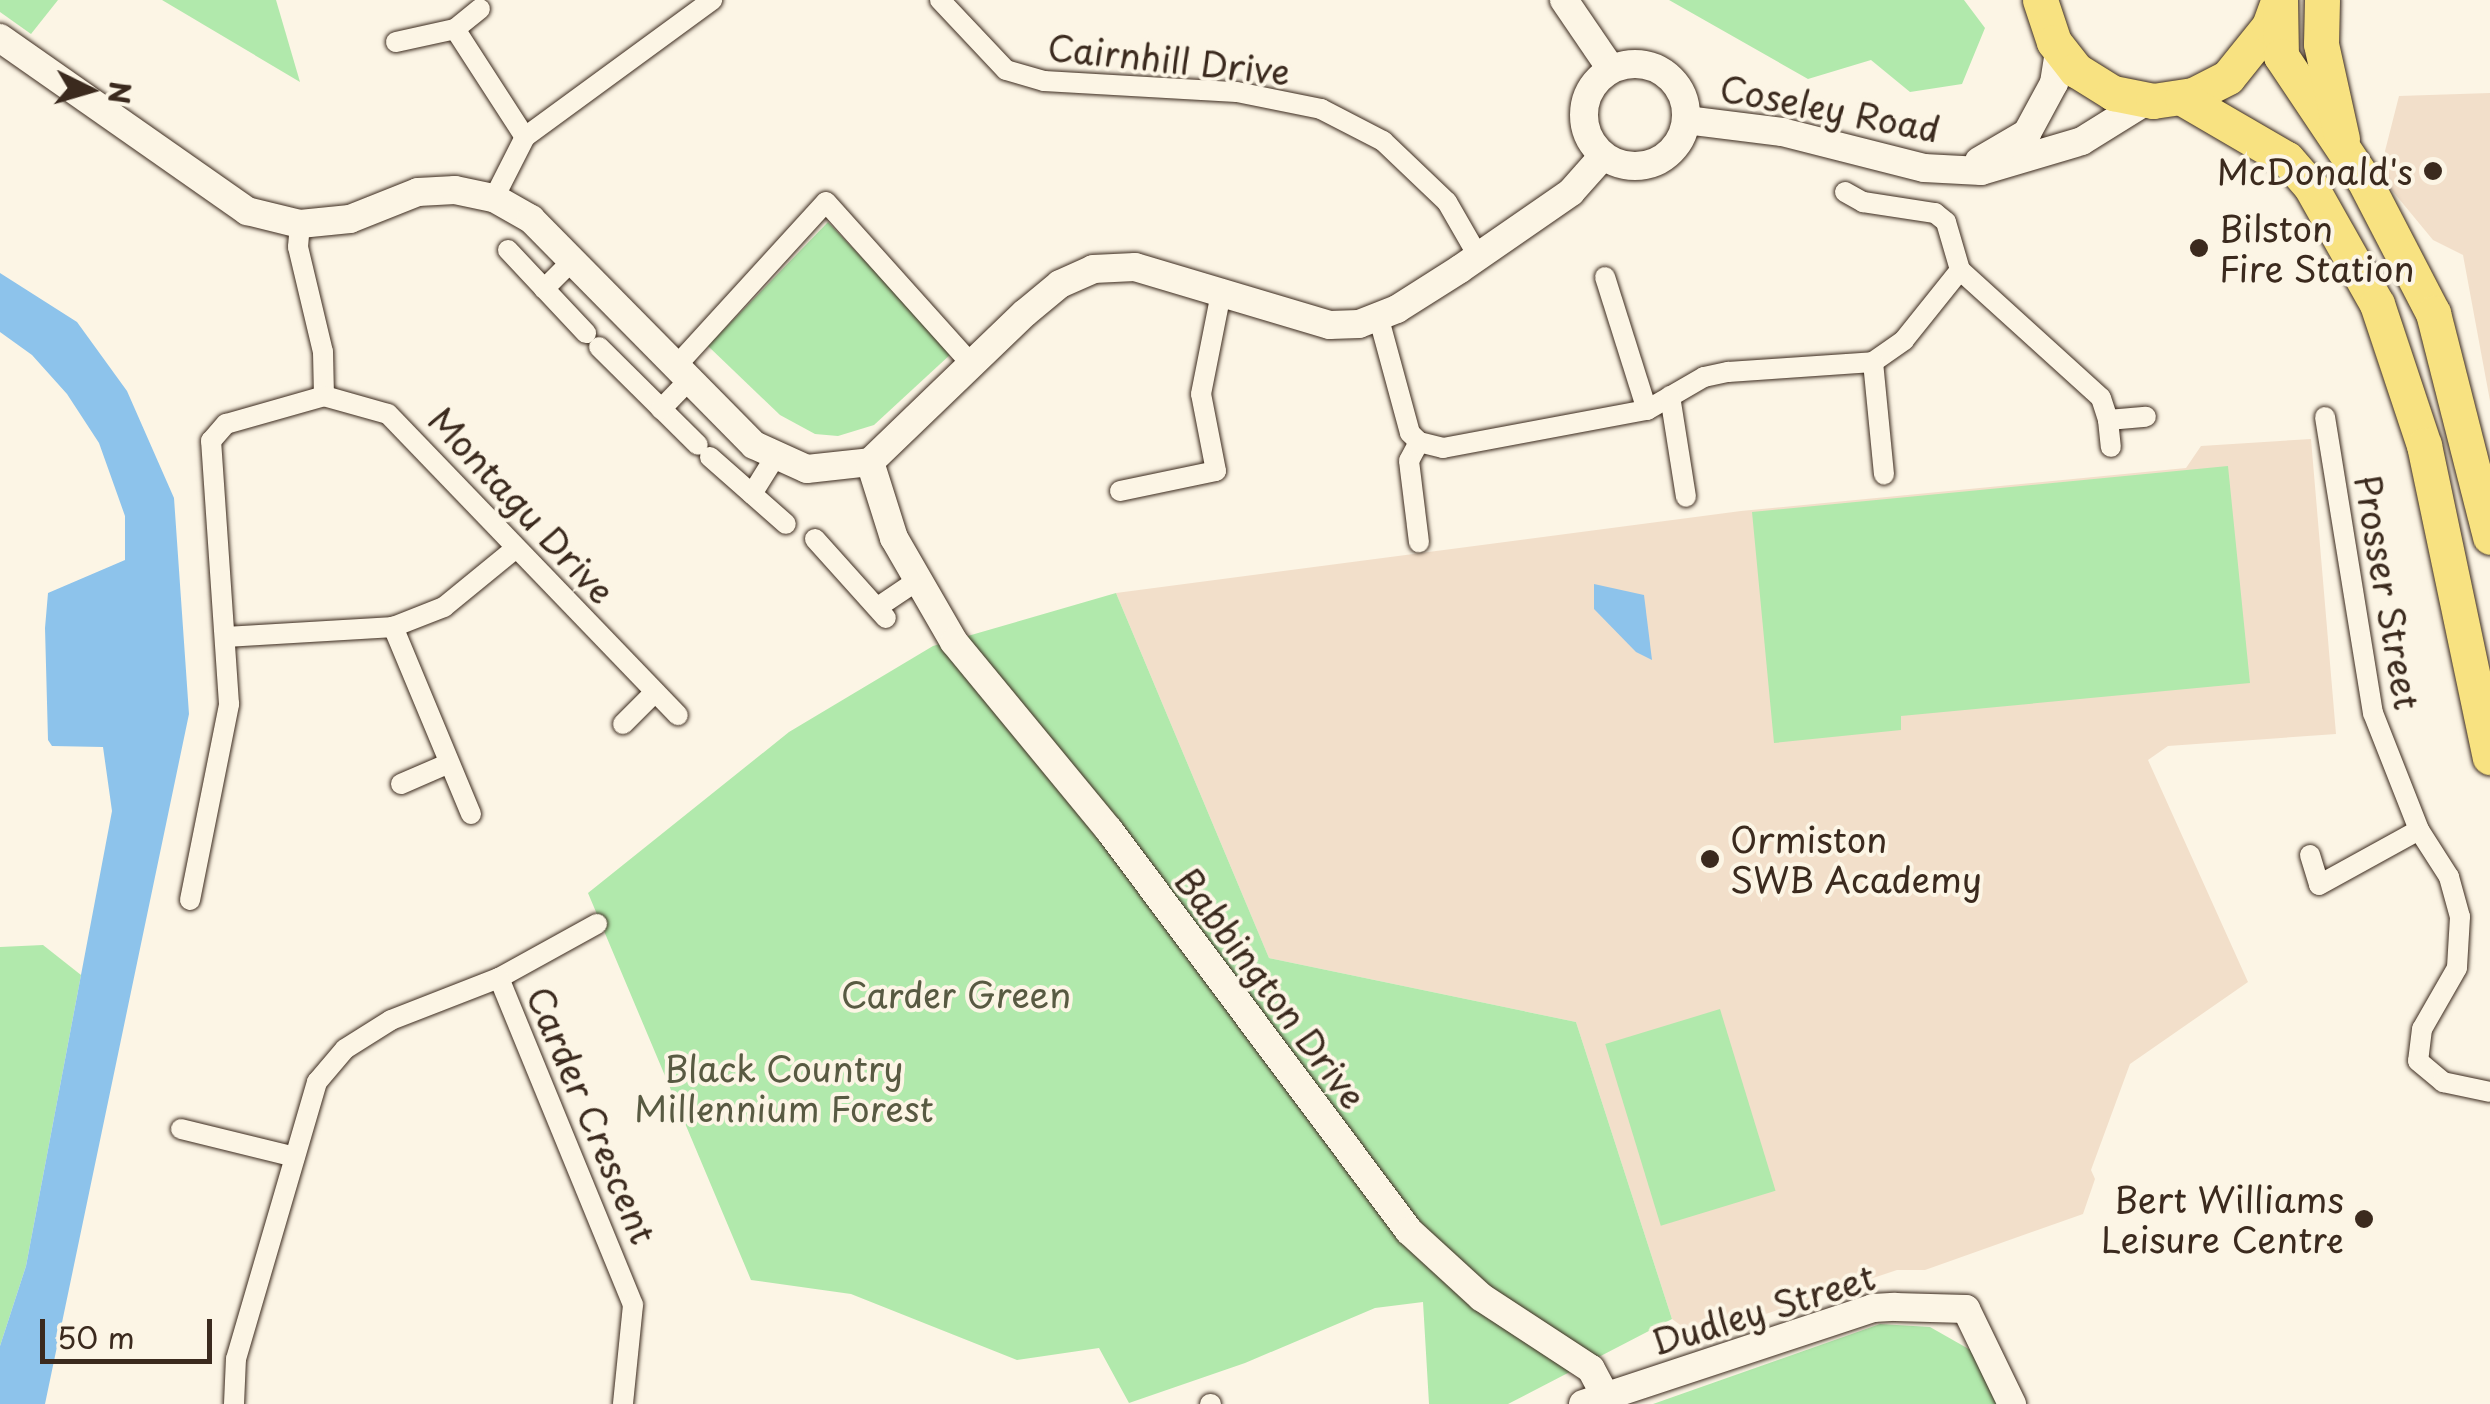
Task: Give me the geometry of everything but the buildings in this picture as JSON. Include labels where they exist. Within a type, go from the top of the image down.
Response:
[{"type":"highway","points":[[2042,18],[2094,84],[2146,101],[2182,98],[2235,71],[2269,26],[2279,0]]},
{"type":"highway","points":[[2279,0],[2282,56],[2343,150],[2433,313],[2490,536]]},
{"type":"highway","points":[[2322,0],[2321,44],[2343,150]]},
{"type":"highway","points":[[2182,98],[2287,159],[2320,202],[2377,304],[2424,444],[2490,757]]},
{"type":"street","points":[[494,198],[525,137],[683,6],[712,0]]},
{"type":"street","name":"Cairnhill Drive","points":[[940,0],[1006,70],[1044,81],[1237,92],[1322,109],[1383,141],[1447,202],[1478,256]]},
{"type":"street","points":[[1564,0],[1611,69]]},
{"type":"street","points":[[396,42],[455,28],[480,9]]},
{"type":"street","name":"Coseley Road","points":[[1960,169],[2027,133],[2054,82],[2042,18]]},
{"type":"street","points":[[455,28],[525,137]]},
{"type":"street","points":[[0,38],[205,188],[246,212],[300,224],[350,219],[418,192],[455,190],[494,198],[531,219],[754,445],[807,469],[870,462],[1060,284],[1093,269],[1135,267],[1330,325],[1379,319],[1571,192],[1603,156]]},
{"type":"street","points":[[1658,68],[1682,95],[1686,120],[1679,141],[1655,162],[1622,165],[1603,156],[1589,138],[1584,104],[1611,69],[1658,68]]},
{"type":"street","name":"Coseley Road","points":[[1686,120],[1782,132],[1924,168],[1994,169],[2045,154],[2146,101]]},
{"type":"street","points":[[1844,192],[1864,202],[1935,212],[1946,222],[1960,270],[2101,398],[2111,447]]},
{"type":"street","points":[[661,409],[684,371],[826,202],[973,366]]},
{"type":"street","points":[[300,224],[298,246],[320,334],[324,396]]},
{"type":"street","points":[[508,250],[661,409],[786,524]]},
{"type":"street","points":[[544,289],[574,260]]},
{"type":"street","points":[[1379,319],[1405,422],[1419,442],[1444,448],[1647,410],[1728,372],[1873,362],[1904,340],[1960,270]]},
{"type":"street","points":[[1605,277],[1647,410]]},
{"type":"street","points":[[1120,490],[1216,471],[1201,394],[1221,293]]},
{"type":"street","points":[[1873,362],[1884,474]]},
{"type":"street","name":"Montagu Drive","points":[[190,900],[228,718],[228,637],[211,441],[226,424],[324,396],[368,404],[404,426],[678,716]]},
{"type":"street","points":[[1670,396],[1686,497]]},
{"type":"street","points":[[2108,420],[2146,417]]},
{"type":"street","name":"Prosser Street","points":[[2324,417],[2372,713],[2419,830],[2456,893],[2461,947],[2447,991],[2422,1028],[2416,1050],[2422,1070],[2456,1084]]},
{"type":"street","points":[[1419,442],[1410,461],[1420,542]]},
{"type":"street","points":[[752,494],[776,457]]},
{"type":"street","name":"Babbington Drive","points":[[870,462],[916,582],[954,642],[1109,830],[1409,1231],[1480,1298],[1592,1369],[1595,1400]]},
{"type":"street","points":[[816,539],[882,613],[916,582]]},
{"type":"street","points":[[228,637],[393,627],[460,597],[516,548]]},
{"type":"street","points":[[393,627],[471,814]]},
{"type":"street","points":[[623,724],[655,692]]},
{"type":"street","points":[[401,784],[447,764]]},
{"type":"street","points":[[2310,855],[2319,885],[2419,830]]},
{"type":"street","points":[[499,978],[597,924]]},
{"type":"street","name":"Carder Crescent","points":[[234,1404],[236,1358],[317,1082],[344,1049],[391,1020],[499,978],[633,1304],[623,1404]]},
{"type":"street","points":[[2456,1084],[2490,1076]]},
{"type":"street","points":[[2456,1084],[2490,1092]]},
{"type":"street","points":[[180,1129],[295,1157]]},
{"type":"street","name":"Dudley Street","points":[[1595,1400],[1873,1308],[1966,1309],[2012,1404]]},
{"type":"shaded area","points":[[2490,93],[2490,401],[2463,255],[2433,240],[2390,188],[2385,151],[2399,96]]},
{"type":"shaded area","name":"Ormiston SWB Academy","points":[[2311,439],[2336,734],[2168,746],[2148,760],[2248,982],[2130,1064],[2091,1170],[2095,1179],[2083,1214],[1925,1270],[1897,1270],[1697,1337],[1672,1319],[1576,1022],[1269,958],[1116,593],[1741,511],[2186,468],[2201,446]]},
{"type":"green space","points":[[0,0],[58,0],[31,34],[0,12]]},
{"type":"green space","points":[[162,0],[276,0],[300,82]]},
{"type":"green space","points":[[1669,0],[1964,0],[1985,28],[1962,84],[1910,92],[1871,60],[1808,79]]},
{"type":"green space","points":[[828,222],[952,353],[874,425],[838,436],[815,434],[780,415],[708,346]]},
{"type":"green space","points":[[2228,466],[2250,683],[1901,716],[1901,730],[1774,743],[1752,512]]},
{"type":"green space","name":"Carder Green","points":[[1116,593],[1269,958],[1576,1022],[1672,1319],[1508,1404],[1429,1404],[1423,1302],[1375,1308],[1245,1363],[1129,1403],[1099,1348],[1017,1360],[851,1294],[751,1280],[588,893],[789,732],[933,646]]},
{"type":"green space","points":[[43,945],[81,975],[26,1266],[0,1346],[0,947]]},
{"type":"green space","points":[[1720,1009],[1776,1191],[1661,1226],[1605,1044]]},
{"type":"green space","points":[[1880,1324],[1930,1327],[1974,1352],[1999,1404],[1653,1404]]},
{"type":"water","points":[[0,273],[77,322],[127,391],[174,498],[189,714],[45,1404],[0,1404],[0,1346],[26,1266],[112,811],[103,747],[52,746],[48,740],[48,593],[125,560],[125,516],[99,443],[67,394],[32,355],[0,332]]},
{"type":"water","points":[[1594,584],[1644,595],[1652,660],[1636,652],[1594,609]]},
{"type":"place","name":"McDonald's","points":[[2433,171]]},
{"type":"place","name":"Bilston Fire Station","points":[[2199,248]]},
{"type":"place","name":"Ormiston SWB Academy","points":[[1710,859]]},
{"type":"place","name":"Bert Williams Leisure Centre","points":[[2364,1219]]},
{"type":"park label","name":"Black Country Millennium Forest","points":[[784,1088]]}]
